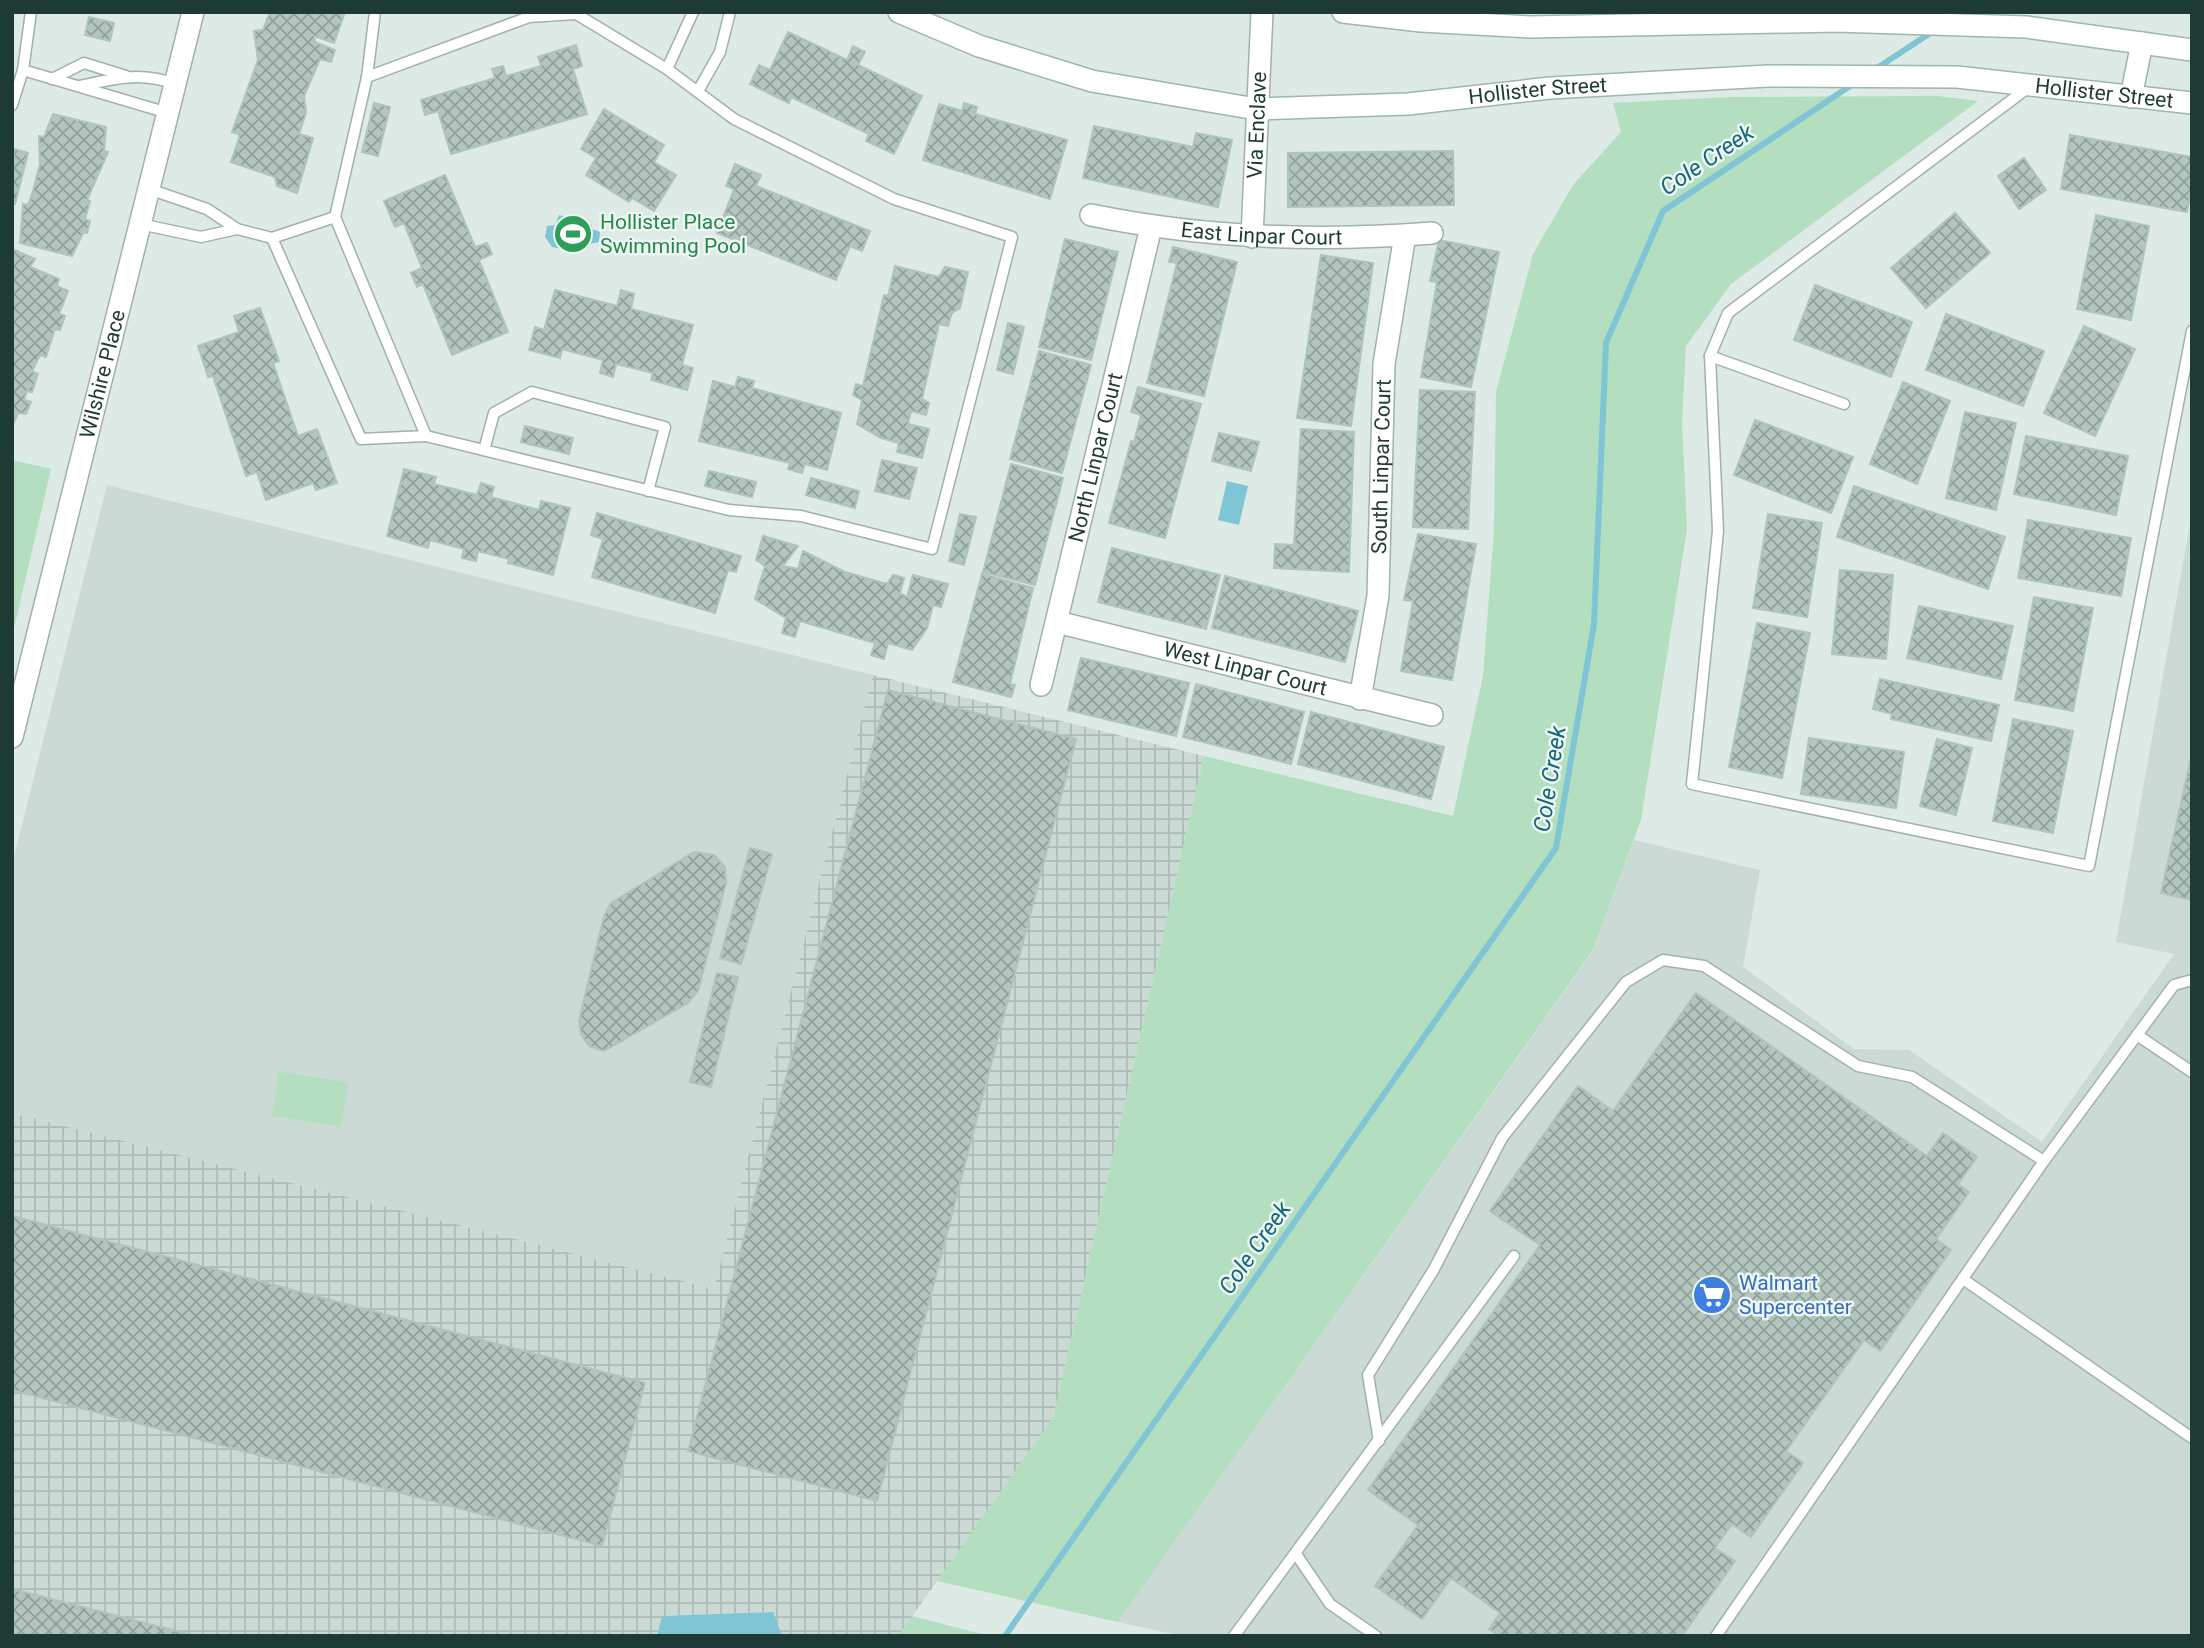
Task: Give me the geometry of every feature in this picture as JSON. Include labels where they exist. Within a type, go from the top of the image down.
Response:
[{"type":"street","name":"Wilshire Place","points":[[12,737],[193,12]]},
{"type":"street","name":"Hollister Street","points":[[899,12],[979,46],[1092,80],[1256,109],[1408,104],[1549,88],[1768,76],[1957,77],[2192,103]]},
{"type":"street","name":"Via Enclave","points":[[1252,237],[1262,12]]},
{"type":"street","points":[[1343,12],[1420,21],[1836,22],[2026,27],[2192,50]]},
{"type":"street","points":[[2131,97],[2142,43]]},
{"type":"street","name":"East Linpar Court","points":[[1091,215],[1151,227],[1252,237],[1432,233]]},
{"type":"street","name":"North Linpar Court","points":[[1041,685],[1151,227]]},
{"type":"street","name":"South Linpar Court","points":[[1360,699],[1378,596],[1384,364],[1405,235]]},
{"type":"street","name":"West Linpar Court","points":[[1057,622],[1432,715]]},
{"type":"lane","points":[[12,105],[23,70],[31,12]]},
{"type":"lane","points":[[375,12],[367,77],[335,217],[426,436]]},
{"type":"lane","points":[[667,69],[693,12]]},
{"type":"lane","points":[[698,92],[720,52],[730,12]]},
{"type":"lane","points":[[272,237],[361,439],[426,436],[729,510],[801,516],[932,549],[1012,237],[894,199],[734,119],[667,69],[574,13],[528,17],[367,77]]},
{"type":"lane","points":[[52,79],[84,63],[129,76]]},
{"type":"lane","points":[[23,70],[167,113]]},
{"type":"lane","points":[[76,86],[129,76],[153,76],[175,84]]},
{"type":"lane","points":[[2031,86],[1728,313],[1710,356],[1718,531],[1692,784],[2089,866],[2192,331]]},
{"type":"lane","points":[[149,189],[207,209],[237,229],[272,237],[335,217]]},
{"type":"lane","points":[[140,224],[201,237],[237,229]]},
{"type":"lane","points":[[1710,356],[1844,404]]},
{"type":"lane","points":[[484,450],[494,413],[532,392],[664,427],[648,491]]},
{"type":"lane","points":[[1379,1441],[1368,1375],[1434,1269],[1502,1138],[1626,982],[1663,960],[1704,966],[1858,1066],[1912,1077],[2044,1161]]},
{"type":"lane","points":[[1716,1636],[2044,1161],[2174,985],[2192,980]]},
{"type":"lane","points":[[2137,1035],[2192,1072]]},
{"type":"lane","points":[[1234,1636],[1514,1256]]},
{"type":"lane","points":[[1963,1279],[2192,1438]]},
{"type":"lane","points":[[1296,1554],[1330,1604],[1376,1636]]},
{"type":"shaded area","points":[[107,485],[873,675],[714,1289],[12,1113],[12,865]]},
{"type":"shaded area","points":[[2192,512],[2192,1636],[1182,1636],[1118,1622],[1593,951],[1634,840],[1760,870],[1743,967],[1854,1049],[1909,1050],[2042,1142],[2174,954],[2116,942]]},
{"type":"shaded area","points":[[873,675],[1204,756],[1053,1418],[898,1636],[782,1636],[772,1612],[662,1616],[657,1636],[12,1636],[12,1113],[714,1289]]},
{"type":"green space","points":[[1938,96],[1978,101],[1731,284],[1686,346],[1682,421],[1687,529],[1641,820],[1593,950],[1118,1622],[937,1581],[1053,1418],[1204,756],[1453,816],[1483,676],[1494,531],[1496,392],[1533,254],[1573,185],[1621,132],[1613,103],[1729,97]]},
{"type":"green space","points":[[12,460],[51,469],[12,637]]},
{"type":"green space","points":[[279,1072],[348,1082],[341,1127],[272,1116]]},
{"type":"green space","points":[[912,1616],[989,1636],[898,1636]]},
{"type":"water","name":"Hollister Place Swimming Pool","points":[[559,215],[592,225],[592,229],[600,232],[599,242],[589,244],[588,248],[569,245],[568,250],[552,247],[545,237],[547,226],[555,225]]},
{"type":"water","points":[[1227,481],[1248,486],[1239,525],[1218,520]]},
{"type":"water","points":[[773,1612],[782,1636],[657,1636],[662,1616]]},
{"type":"building","points":[[270,12],[345,12],[334,43],[314,36],[315,42],[335,50],[331,62],[320,59],[304,96],[306,113],[299,134],[313,138],[297,193],[277,186],[275,177],[231,162],[240,135],[232,132],[258,60],[254,31],[263,30]]},
{"type":"building","points":[[89,17],[114,23],[110,41],[85,35]]},
{"type":"building","points":[[788,32],[847,60],[853,46],[865,52],[858,65],[922,96],[894,154],[866,141],[869,134],[791,97],[789,103],[750,84],[759,65],[770,70]]},
{"type":"building","points":[[576,45],[582,66],[573,69],[587,114],[451,154],[438,111],[425,115],[421,100],[495,78],[492,69],[503,66],[506,76],[541,66],[538,57]]},
{"type":"building","points":[[374,103],[390,107],[378,156],[362,152]]},
{"type":"building","points":[[964,103],[977,107],[975,114],[1067,140],[1050,199],[923,160],[939,104],[962,111]]},
{"type":"building","points":[[604,109],[664,145],[654,162],[676,175],[654,211],[632,198],[629,202],[586,175],[596,158],[581,149]]},
{"type":"building","points":[[53,114],[106,127],[104,151],[108,152],[87,200],[90,201],[85,219],[90,221],[87,233],[83,233],[72,256],[20,243],[23,204],[28,205],[40,164],[39,136],[44,137]]},
{"type":"building","points":[[1094,126],[1193,147],[1196,133],[1232,140],[1218,207],[1083,178]]},
{"type":"building","points":[[2070,135],[2192,157],[2192,184],[2187,212],[2061,189]]},
{"type":"building","points":[[14,149],[28,153],[15,204],[12,203]]},
{"type":"building","points":[[1453,151],[1454,205],[1288,207],[1288,153]]},
{"type":"building","points":[[2024,158],[2046,190],[2019,209],[1998,176]]},
{"type":"building","points":[[735,164],[761,175],[756,186],[870,231],[862,251],[850,246],[836,280],[717,233],[734,189],[726,186]]},
{"type":"building","points":[[445,175],[475,247],[487,243],[492,254],[479,260],[508,332],[452,355],[423,284],[417,287],[411,273],[422,268],[404,223],[395,227],[384,201]]},
{"type":"building","points":[[1955,213],[1990,253],[1926,308],[1891,268]]},
{"type":"building","points":[[2096,215],[2149,226],[2131,320],[2077,309]]},
{"type":"building","points":[[1065,239],[1118,252],[1091,360],[1039,347]]},
{"type":"building","points":[[1439,240],[1499,252],[1471,387],[1421,377],[1437,282],[1430,281]]},
{"type":"building","points":[[1173,247],[1237,262],[1204,396],[1147,383],[1177,263],[1169,262]]},
{"type":"building","points":[[12,249],[35,259],[30,267],[59,279],[57,286],[68,291],[59,314],[65,316],[60,330],[55,329],[46,357],[40,355],[32,371],[38,374],[32,392],[27,391],[24,400],[31,402],[26,414],[18,413],[12,427],[12,295],[15,289],[12,288]]},
{"type":"building","points":[[1321,255],[1373,263],[1351,426],[1297,418]]},
{"type":"building","points":[[895,266],[939,277],[945,267],[968,272],[960,308],[952,313],[948,326],[939,324],[922,399],[929,403],[926,415],[911,411],[908,424],[929,429],[922,458],[897,452],[899,443],[881,438],[857,424],[862,400],[853,395],[856,384],[863,386],[884,295],[888,296]]},
{"type":"building","points":[[1815,285],[1912,322],[1891,377],[1794,340]]},
{"type":"building","points":[[555,290],[617,306],[621,290],[634,294],[631,309],[693,325],[682,365],[693,368],[687,390],[651,380],[653,373],[616,364],[613,377],[600,373],[603,360],[562,349],[560,358],[529,350],[535,327],[544,330]]},
{"type":"building","points":[[260,308],[279,361],[273,363],[298,436],[317,429],[337,483],[316,490],[313,483],[266,500],[257,472],[246,476],[213,376],[208,377],[198,346],[239,332],[234,316]]},
{"type":"building","points":[[1946,314],[2044,351],[2023,406],[1926,370]]},
{"type":"building","points":[[1008,323],[1024,327],[1013,374],[997,370]]},
{"type":"building","points":[[2084,326],[2135,349],[2095,436],[2044,413]]},
{"type":"building","points":[[1039,351],[1091,365],[1062,473],[1010,459]]},
{"type":"building","points":[[738,377],[754,381],[752,388],[841,413],[827,470],[805,464],[802,473],[788,469],[790,463],[699,441],[713,381],[735,387]]},
{"type":"building","points":[[1903,382],[1950,401],[1917,484],[1870,464]]},
{"type":"building","points":[[1138,387],[1201,404],[1165,538],[1109,523],[1131,441],[1134,442],[1141,415],[1131,412]]},
{"type":"building","points":[[1420,390],[1475,392],[1468,529],[1413,527]]},
{"type":"building","points":[[1965,412],[2016,423],[1996,510],[1946,498]]},
{"type":"building","points":[[1755,420],[1853,457],[1831,513],[1734,475]]},
{"type":"building","points":[[525,426],[573,438],[569,454],[521,442]]},
{"type":"building","points":[[1301,429],[1354,432],[1349,572],[1274,568],[1275,544],[1294,545]]},
{"type":"building","points":[[1219,433],[1259,442],[1251,471],[1212,461]]},
{"type":"building","points":[[2026,436],[2128,456],[2116,515],[2014,494]]},
{"type":"building","points":[[882,460],[917,468],[909,499],[875,491]]},
{"type":"building","points":[[1011,464],[1063,478],[1035,585],[983,572]]},
{"type":"building","points":[[404,469],[436,477],[434,484],[477,495],[481,483],[494,487],[491,497],[539,510],[541,501],[570,508],[553,575],[508,563],[509,559],[478,551],[476,561],[462,558],[464,549],[430,540],[428,548],[387,536]]},
{"type":"building","points":[[709,471],[756,482],[752,497],[705,486]]},
{"type":"building","points":[[811,478],[859,491],[855,508],[806,495]]},
{"type":"building","points":[[1854,486],[2005,537],[1988,589],[1837,537]]},
{"type":"building","points":[[597,513],[741,556],[736,572],[728,570],[715,613],[592,577],[603,539],[591,535]]},
{"type":"building","points":[[960,514],[976,517],[964,565],[949,561]]},
{"type":"building","points":[[1768,514],[1822,523],[1807,617],[1753,608]]},
{"type":"building","points":[[2028,520],[2131,538],[2121,596],[2018,578]]},
{"type":"building","points":[[1418,534],[1476,544],[1452,680],[1401,671],[1413,601],[1404,600]]},
{"type":"building","points":[[763,536],[798,546],[783,566],[798,569],[803,551],[845,572],[887,584],[893,575],[904,578],[900,593],[907,597],[913,575],[948,584],[941,607],[933,605],[927,628],[912,650],[888,643],[884,659],[871,655],[875,643],[800,621],[795,637],[782,633],[786,618],[755,599],[765,566],[756,560]]},
{"type":"building","points":[[1112,548],[1220,575],[1206,629],[1098,602]]},
{"type":"building","points":[[1840,570],[1893,575],[1886,659],[1832,654]]},
{"type":"building","points":[[982,574],[1033,588],[1010,684],[1015,685],[1011,697],[953,682]]},
{"type":"building","points":[[1225,576],[1358,611],[1345,662],[1212,628]]},
{"type":"building","points":[[2034,597],[2093,608],[2073,711],[2015,700]]},
{"type":"building","points":[[1919,606],[2013,626],[2001,679],[1907,658]]},
{"type":"building","points":[[1757,623],[1810,633],[1782,778],[1729,767]]},
{"type":"building","points":[[1081,658],[1189,683],[1176,736],[1068,710]]},
{"type":"building","points":[[1880,679],[1999,705],[1991,741],[1891,719],[1892,714],[1873,709]]},
{"type":"building","points":[[1196,684],[1304,712],[1291,764],[1183,737]]},
{"type":"building","points":[[888,690],[1076,739],[877,1501],[688,1451]]},
{"type":"building","points":[[1311,712],[1444,747],[1431,799],[1298,764]]},
{"type":"building","points":[[2013,719],[2073,731],[2053,833],[1993,821]]},
{"type":"building","points":[[1809,738],[1904,752],[1896,808],[1801,794]]},
{"type":"building","points":[[1937,739],[1972,748],[1956,815],[1920,806]]},
{"type":"building","points":[[2192,753],[2192,900],[2161,893]]},
{"type":"building","points":[[750,848],[772,854],[741,964],[720,958]]},
{"type":"building","points":[[694,852],[714,855],[725,867],[726,883],[698,991],[688,1003],[604,1051],[589,1046],[581,1034],[579,1021],[604,916],[611,903]]},
{"type":"building","points":[[717,973],[738,977],[711,1087],[690,1082]]},
{"type":"building","name":"Walmart Supercenter","points":[[1696,993],[1927,1156],[1943,1133],[1977,1157],[1958,1184],[1969,1192],[1936,1239],[1951,1250],[1880,1351],[1864,1340],[1786,1451],[1803,1463],[1751,1537],[1732,1524],[1715,1548],[1735,1561],[1682,1636],[1499,1636],[1489,1629],[1500,1613],[1451,1578],[1422,1619],[1375,1586],[1418,1525],[1368,1490],[1540,1245],[1490,1211],[1578,1086],[1613,1111]]},
{"type":"building","points":[[12,1216],[645,1383],[602,1546],[12,1390]]},
{"type":"building","points":[[12,1589],[196,1636],[12,1636]]},
{"type":"waterway","name":"Cole Creek","points":[[1874,70],[1935,30]]},
{"type":"waterway","name":"Cole Creek","points":[[1005,1636],[1556,848],[1594,624],[1606,343],[1663,211],[1856,82]]},
{"type":"place","name":"Hollister Place Swimming Pool","points":[[573,234]]},
{"type":"place","name":"Walmart Supercenter","points":[[1712,1295]]}]
